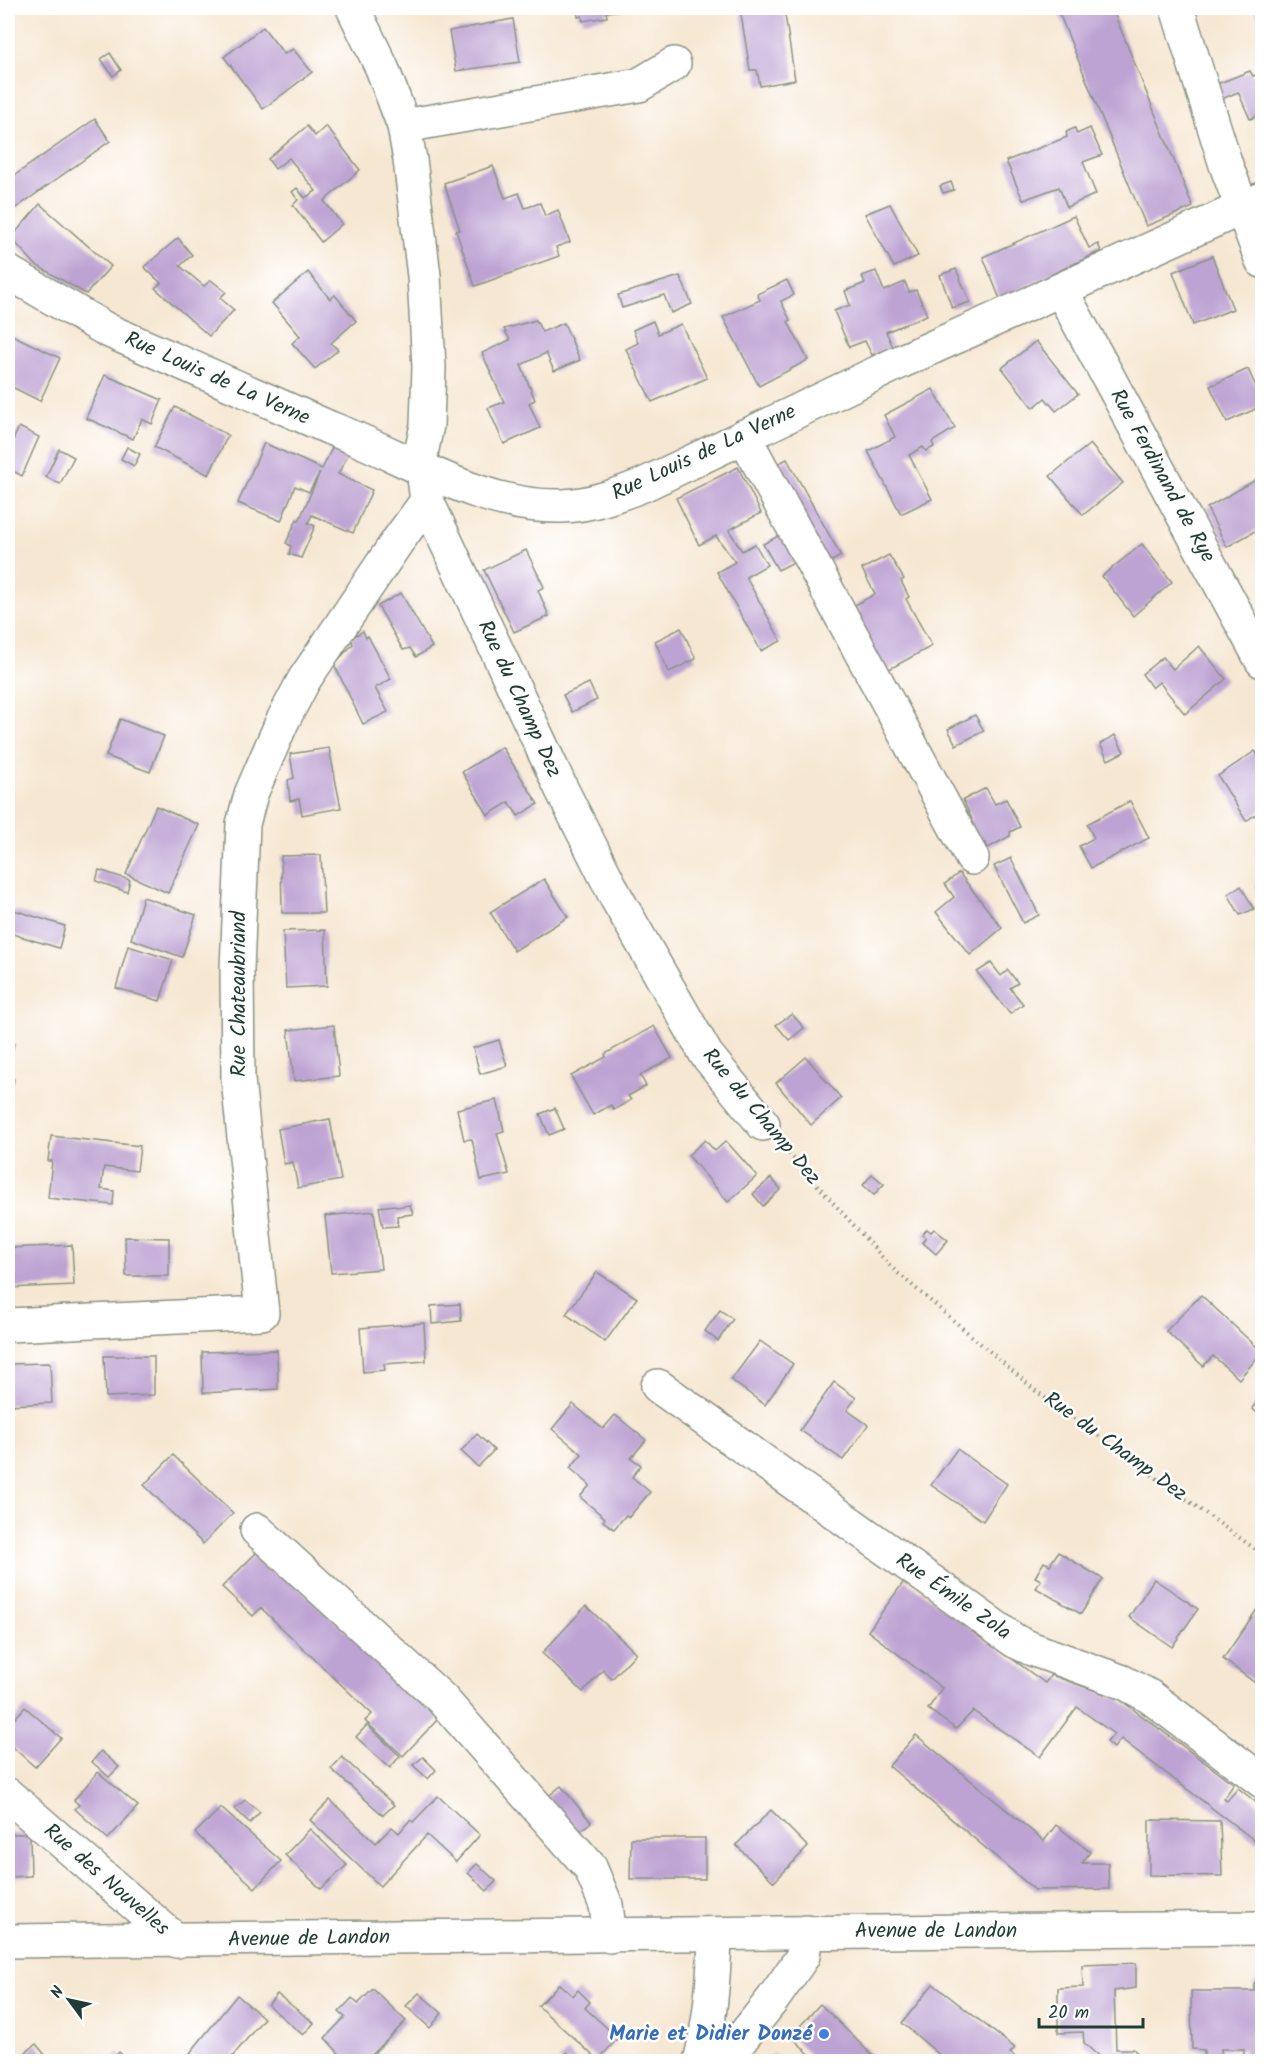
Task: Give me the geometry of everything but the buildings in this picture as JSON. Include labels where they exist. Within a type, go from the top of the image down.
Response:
[{"type":"street","points":[[353,8],[382,68],[404,126],[424,276],[429,368],[426,425],[421,454],[427,501]]},
{"type":"street","points":[[1177,8],[1226,165],[1253,204],[1263,261]]},
{"type":"street","points":[[404,126],[639,85],[675,64]]},
{"type":"street","name":"Rue Louis de La Verne","points":[[8,272],[106,330],[362,440],[423,470],[501,499],[543,506],[565,506],[615,496],[643,485],[900,362],[1253,204]]},
{"type":"street","name":"Rue Ferdinand de Rye","points":[[1060,290],[1263,662]]},
{"type":"street","points":[[744,436],[972,858]]},
{"type":"street","name":"Rue du Champ Dez","points":[[427,501],[561,790],[616,897],[706,1054],[763,1124]]},
{"type":"street","name":"Rue Chateaubriand","points":[[8,1324],[262,1313],[238,1080],[237,969],[243,824],[251,794],[282,722],[304,680],[427,501]]},
{"type":"street","name":"Rue Émile Zola","points":[[658,1386],[1015,1641],[1123,1682],[1149,1696],[1263,1781]]},
{"type":"street","points":[[257,1530],[441,1698],[590,1867],[606,1905],[610,1936]]},
{"type":"street","name":"Rue des Nouvelles","points":[[8,1795],[177,1941]]},
{"type":"street","name":"Avenue de Landon","points":[[8,1941],[1263,1928]]},
{"type":"street","points":[[723,2061],[773,1999],[802,1956],[806,1932]]},
{"type":"street","points":[[700,2061],[706,2041],[714,1988],[715,1935]]},
{"type":"path","name":"Rue du Champ Dez","points":[[763,1124],[892,1268],[1036,1390],[1263,1554]]},
{"type":"place","name":"Marie et Didier Donzé","points":[[824,2034]]}]
